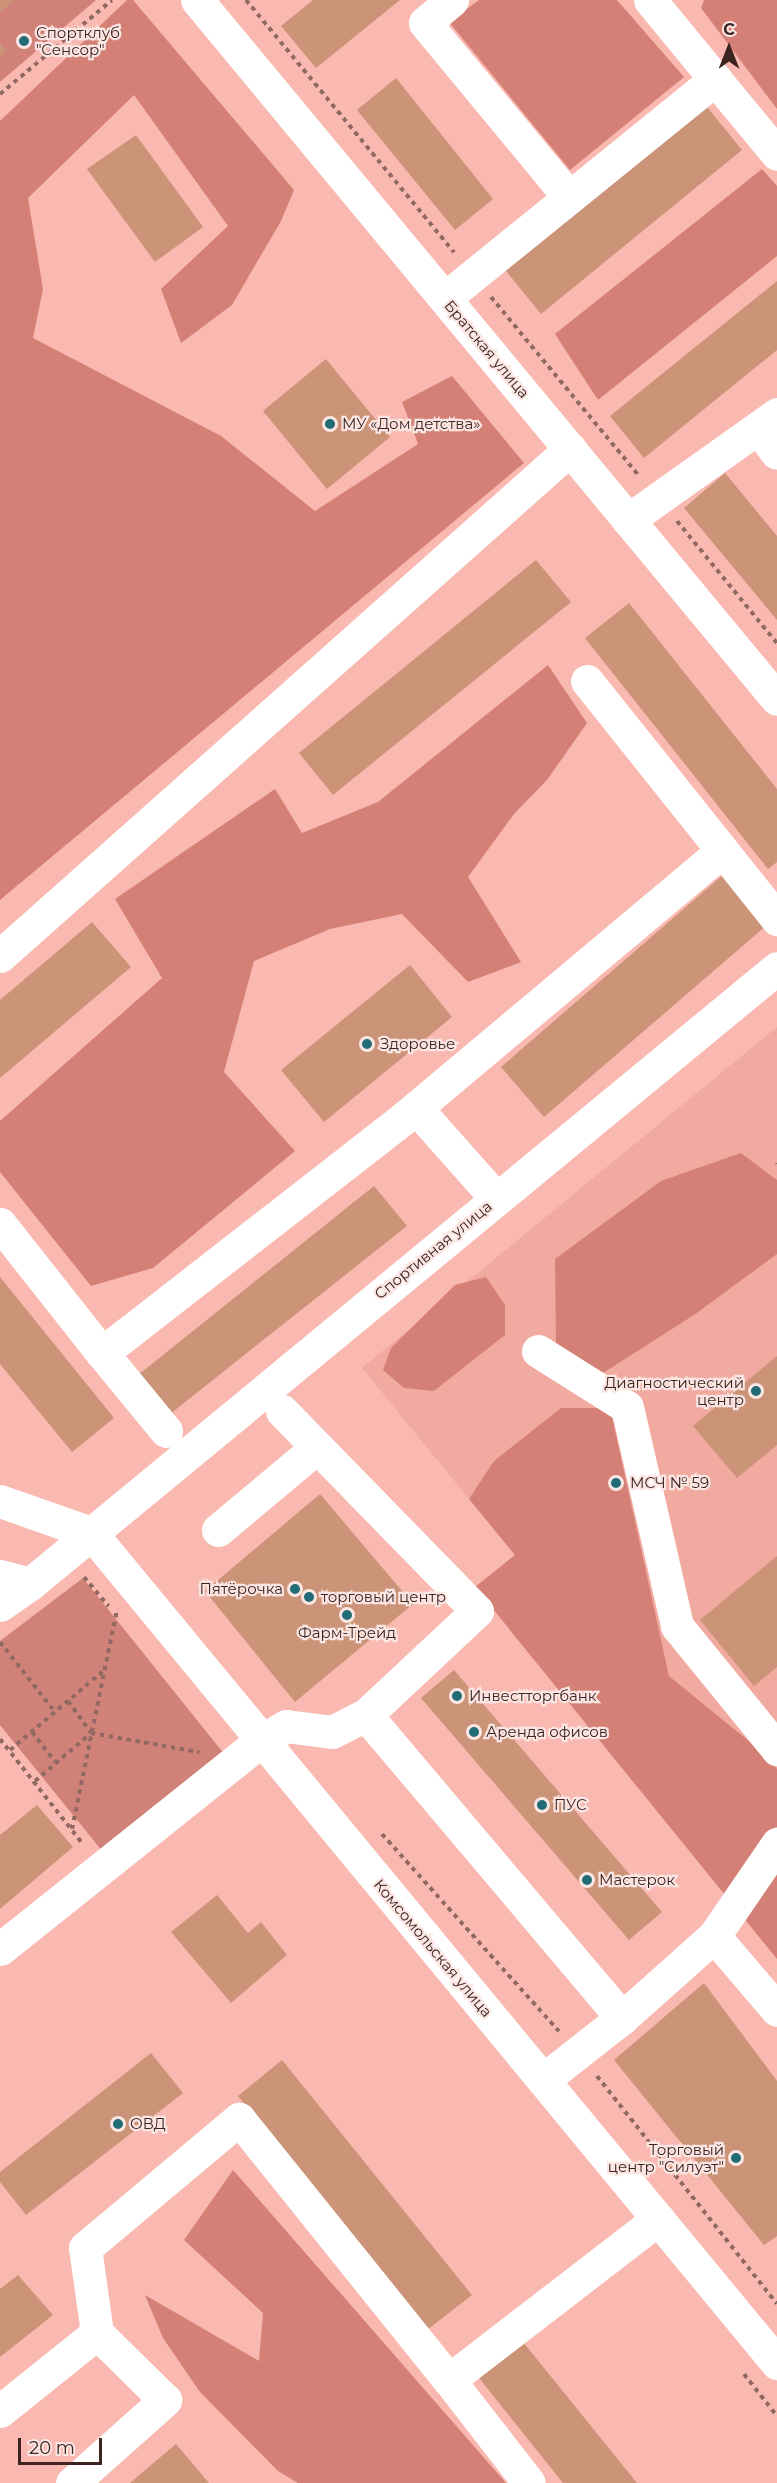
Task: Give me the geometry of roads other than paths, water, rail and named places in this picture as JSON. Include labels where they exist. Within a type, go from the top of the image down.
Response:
[{"type":"street","name":"Братская улица","points":[[197,0],[777,699]]},
{"type":"street","points":[[453,0],[425,23],[569,197]]},
{"type":"street","points":[[650,0],[777,154]]},
{"type":"street","points":[[445,298],[716,79]]},
{"type":"street","points":[[628,520],[767,421],[777,453]]},
{"type":"street","points":[[0,956],[570,449]]},
{"type":"street","points":[[587,681],[777,919]]},
{"type":"street","points":[[102,1353],[416,1108],[722,851]]},
{"type":"street","name":"Спортивная улица","points":[[91,1533],[777,968]]},
{"type":"street","points":[[416,1108],[496,1198]]},
{"type":"street","points":[[0,1224],[166,1431]]},
{"type":"street","points":[[538,1351],[627,1407],[677,1626],[777,1749]]},
{"type":"street","points":[[0,1949],[250,1750],[286,1726],[332,1732],[366,1715],[477,1611],[315,1449],[282,1411]]},
{"type":"street","points":[[218,1530],[315,1449]]},
{"type":"street","points":[[0,1502],[91,1533]]},
{"type":"street","points":[[0,1605],[15,1580],[91,1533]]},
{"type":"street","name":"Комсомольская улица","points":[[91,1533],[250,1750],[543,2080],[777,2363]]},
{"type":"street","points":[[366,1715],[622,2018]]},
{"type":"street","points":[[543,2080],[622,2018],[714,1936],[777,1844]]},
{"type":"street","points":[[714,1936],[777,2010]]},
{"type":"street","points":[[72,2483],[165,2400],[97,2333],[85,2248],[239,2119],[529,2483]]},
{"type":"street","points":[[449,2380],[658,2219]]},
{"type":"street","points":[[0,2411],[97,2333]]},
{"type":"place","name":"Спортклуб \"Сенсор\"","points":[[24,41]]},
{"type":"place","name":"МУ «Дом детства»","points":[[330,424]]},
{"type":"place","name":"Здоровье","points":[[367,1044]]},
{"type":"place","name":"Диагностический центр","points":[[756,1391]]},
{"type":"place","name":"МСЧ № 59","points":[[616,1483]]},
{"type":"place","name":"Пятёрочка","points":[[295,1589]]},
{"type":"place","name":"торговый центр","points":[[309,1597]]},
{"type":"place","name":"Фарм-Трейд","points":[[347,1615]]},
{"type":"place","name":"Инвестторгбанк","points":[[457,1696]]},
{"type":"place","name":"Аренда офисов","points":[[474,1732]]},
{"type":"place","name":"ПУС","points":[[542,1805]]},
{"type":"place","name":"Мастерок","points":[[587,1880]]},
{"type":"place","name":"ОВД","points":[[118,2124]]},
{"type":"place","name":"Торговый центр \"Силуэт\"","points":[[736,2158]]}]
